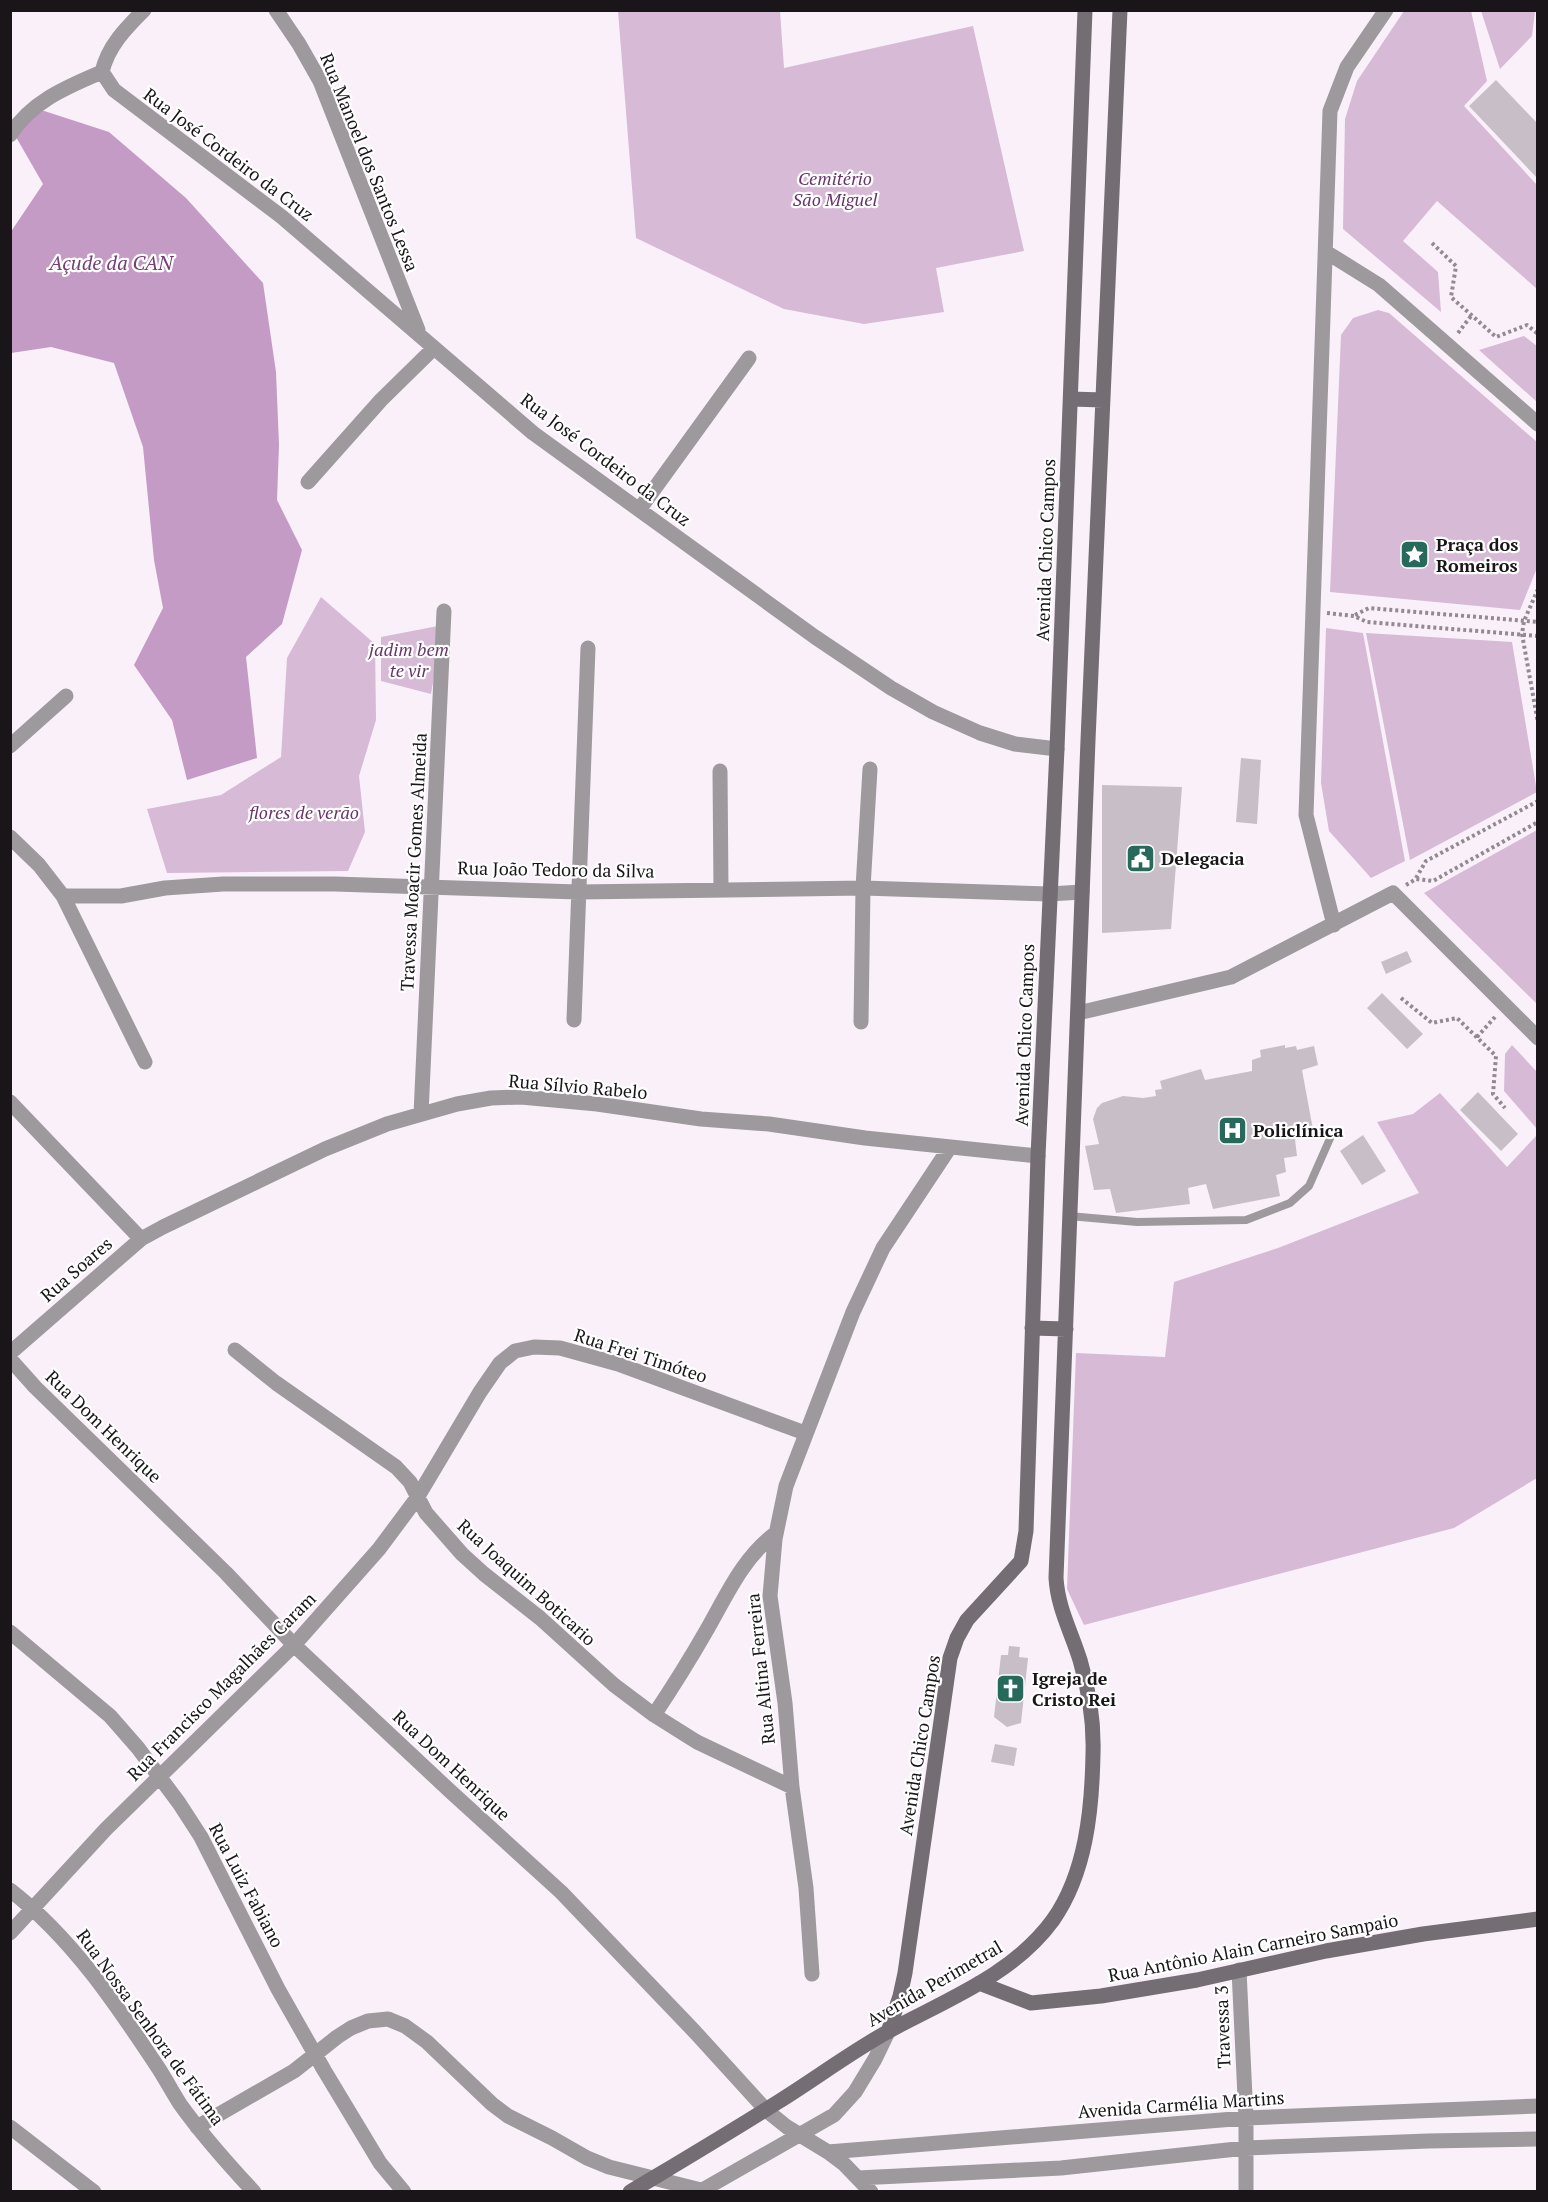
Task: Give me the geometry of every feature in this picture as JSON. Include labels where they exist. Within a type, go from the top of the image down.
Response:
[{"type":"street","points":[[10,135],[17,124],[44,100],[102,72],[104,61],[116,40],[144,10]]},
{"type":"street","name":"Rua Manoel dos Santos Lessa","points":[[276,10],[320,81],[419,333]]},
{"type":"street","name":"Avenida Chico Campos","points":[[888,2032],[905,1973],[950,1658],[967,1620],[1021,1561],[1023,1551],[1085,10]]},
{"type":"street","points":[[1032,1328],[1066,1329],[1102,400],[1120,10]]},
{"type":"street","points":[[1334,924],[1306,815],[1330,111],[1347,67],[1386,10]]},
{"type":"street","name":"Rua José Cordeiro da Cruz","points":[[102,72],[114,90],[282,217],[533,433],[815,637],[891,688],[933,712],[998,739],[1015,744],[1057,749]]},
{"type":"street","points":[[1326,252],[1379,285],[1538,424]]},
{"type":"street","points":[[308,482],[381,400],[434,348]]},
{"type":"street","points":[[639,510],[748,358]]},
{"type":"street","points":[[1071,399],[1102,400]]},
{"type":"street","name":"Travessa Moacir Gomes Almeida","points":[[421,1114],[444,611]]},
{"type":"street","points":[[574,1020],[588,648]]},
{"type":"street","points":[[10,746],[66,696]]},
{"type":"street","points":[[861,1022],[870,769]]},
{"type":"street","points":[[720,771],[720,889]]},
{"type":"street","points":[[10,837],[39,865],[63,896],[145,1062]]},
{"type":"street","name":"Rua João Tedoro da Silva","points":[[63,896],[121,896],[165,888],[224,884],[335,884],[578,892],[864,888],[1049,894],[1082,892]]},
{"type":"street","points":[[1078,1013],[1231,977],[1392,893],[1538,1038]]},
{"type":"street","name":"Rua Sílvio Rabelo","points":[[141,1239],[325,1149],[387,1124],[457,1104],[491,1098],[522,1097],[597,1104],[700,1119],[769,1124],[865,1138],[1038,1156]]},
{"type":"street","points":[[10,1102],[141,1239]]},
{"type":"street","name":"Rua Altina Ferreira","points":[[812,1974],[806,1888],[770,1596],[776,1533],[786,1486],[853,1312],[883,1248],[950,1147]]},
{"type":"street","name":"Rua Soares","points":[[10,1353],[141,1239]]},
{"type":"street","name":"Avenida Perimetral","points":[[630,2192],[766,2110],[888,2032],[979,1983],[1013,1960],[1037,1940],[1066,1897],[1085,1841],[1093,1752],[1090,1704],[1080,1660],[1058,1599],[1056,1578],[1066,1329]]},
{"type":"street","name":"Rua Frei Timóteo","points":[[480,1392],[500,1363],[514,1351],[534,1347],[560,1348],[618,1364],[805,1433]]},
{"type":"street","name":"Rua Joaquim Boticario","points":[[235,1350],[276,1383],[396,1467],[410,1482],[426,1513],[469,1561],[540,1618],[614,1685],[654,1715],[697,1742],[792,1787]]},
{"type":"street","name":"Rua Dom Henrique","points":[[10,1359],[35,1387],[226,1573],[294,1645],[561,1892],[766,2110],[787,2127],[828,2152],[871,2192]]},
{"type":"street","name":"Rua Francisco Magalhães Caram","points":[[10,1933],[35,1909],[106,1829],[294,1645],[379,1549],[417,1498],[480,1392]]},
{"type":"street","points":[[654,1715],[686,1668],[742,1567],[758,1547],[776,1533]]},
{"type":"street","name":"Rua Luiz Fabiano","points":[[10,1632],[110,1716],[160,1775],[201,1837],[278,1989],[316,2055],[380,2163],[404,2192]]},
{"type":"street","name":"Rua Nossa Senhora de Fátima","points":[[10,1890],[35,1909],[60,1934],[86,1966],[197,2127],[254,2192]]},
{"type":"street","name":"Rua Antônio Alain Carneiro Sampaio","points":[[979,1983],[1031,2003],[1101,1996],[1197,1980],[1412,1936],[1538,1919]]},
{"type":"street","name":"Travessa 3","points":[[1239,1970],[1246,2118],[1246,2192]]},
{"type":"street","points":[[197,2127],[294,2071],[351,2028],[368,2021],[388,2019],[405,2026],[427,2042],[492,2104],[508,2116],[587,2158],[609,2167],[654,2177],[700,2191],[834,2115],[866,2075],[888,2032]]},
{"type":"street","name":"Avenida Carmélia Martins","points":[[828,2152],[1246,2118],[1538,2106]]},
{"type":"street","points":[[10,2127],[94,2192]]},
{"type":"street","points":[[858,2178],[1061,2168],[1246,2148],[1538,2139]]},
{"type":"lane","points":[[1069,1216],[1137,1222],[1246,1220],[1290,1203],[1309,1186],[1332,1134]]},
{"type":"path","points":[[1432,243],[1456,266],[1451,297],[1471,316],[1496,337],[1527,325],[1538,334]]},
{"type":"path","points":[[1538,589],[1524,621],[1522,634],[1538,723]]},
{"type":"path","points":[[1354,616],[1369,608],[1538,622]]},
{"type":"path","points":[[1312,611],[1354,616],[1367,622],[1538,636]]},
{"type":"path","points":[[1392,893],[1416,879],[1426,861],[1538,801]]},
{"type":"path","points":[[1416,879],[1433,881],[1538,822]]},
{"type":"path","points":[[1401,998],[1432,1023],[1457,1018],[1496,1056],[1493,1094],[1505,1108]]},
{"type":"path","points":[[1477,1037],[1505,1006]]},
{"type":"green space","name":"Cemitério São Miguel","points":[[618,11],[780,11],[784,68],[973,26],[1024,251],[936,268],[944,312],[864,324],[784,309],[636,238]]},
{"type":"green space","points":[[1404,11],[1471,11],[1487,81],[1464,106],[1537,185],[1537,289],[1437,201],[1403,241],[1438,272],[1441,312],[1343,229],[1345,119],[1357,81]]},
{"type":"green space","points":[[1481,11],[1535,11],[1532,36],[1500,69]]},
{"type":"green space","points":[[1378,310],[1389,313],[1537,442],[1537,568],[1520,610],[1330,592],[1341,335],[1353,318]]},
{"type":"green space","points":[[1524,336],[1537,346],[1537,402],[1479,350]]},
{"type":"green space","name":"flores de verão","points":[[321,597],[375,644],[376,720],[359,776],[365,832],[348,871],[167,873],[147,809],[221,795],[281,757],[287,658]]},
{"type":"green space","name":"jadim bem te vir","points":[[443,625],[431,694],[381,681],[381,637]]},
{"type":"green space","points":[[1326,628],[1363,633],[1405,861],[1371,878],[1329,831],[1321,783]]},
{"type":"green space","points":[[1366,633],[1512,642],[1537,792],[1410,860]]},
{"type":"green space","points":[[1537,830],[1537,1004],[1424,893]]},
{"type":"green space","points":[[1512,1045],[1537,1072],[1537,1129],[1504,1091],[1505,1054]]},
{"type":"green space","points":[[1440,1093],[1507,1167],[1537,1135],[1537,1478],[1454,1528],[1084,1625],[1067,1589],[1076,1353],[1165,1357],[1174,1282],[1278,1248],[1419,1193],[1377,1122],[1413,1114]]},
{"type":"water","name":"Açude da CAN","points":[[35,108],[109,132],[186,198],[263,283],[276,372],[279,445],[277,500],[302,550],[282,624],[246,657],[257,758],[187,780],[172,720],[134,665],[163,608],[154,560],[143,447],[114,363],[51,347],[11,353],[10,233],[43,184],[16,137]]},
{"type":"building","points":[[1496,80],[1538,124],[1538,179],[1469,106]]},
{"type":"building","points":[[1241,758],[1261,760],[1257,824],[1236,822]]},
{"type":"building","name":"Delegacia","points":[[1102,785],[1182,787],[1171,929],[1102,933]]},
{"type":"building","points":[[1407,951],[1412,962],[1386,974],[1381,962]]},
{"type":"building","points":[[1382,993],[1423,1034],[1407,1049],[1367,1008]]},
{"type":"building","points":[[1285,1045],[1285,1048],[1296,1046],[1297,1050],[1314,1046],[1318,1065],[1302,1070],[1314,1135],[1295,1139],[1297,1156],[1284,1158],[1286,1172],[1276,1175],[1280,1196],[1213,1209],[1206,1184],[1188,1188],[1190,1204],[1116,1213],[1110,1189],[1094,1190],[1085,1146],[1099,1144],[1093,1119],[1097,1108],[1102,1103],[1123,1096],[1143,1098],[1156,1096],[1155,1090],[1162,1089],[1160,1081],[1201,1069],[1205,1080],[1252,1071],[1252,1060],[1261,1057],[1260,1050]]},
{"type":"building","points":[[1478,1092],[1518,1134],[1501,1151],[1460,1110]]},
{"type":"building","points":[[1363,1135],[1386,1171],[1362,1185],[1340,1151]]},
{"type":"building","name":"Igreja de Cristo Rei","points":[[1009,1646],[1020,1647],[1019,1657],[1028,1658],[1021,1723],[1007,1727],[994,1717],[1001,1655],[1008,1655]]},
{"type":"building","points":[[995,1744],[1017,1748],[1014,1766],[991,1762]]},
{"type":"place","name":"Praça dos Romeiros","points":[[1415,554]]},
{"type":"place","name":"Delegacia","points":[[1140,858]]},
{"type":"place","name":"Policlínica","points":[[1232,1130]]},
{"type":"place","name":"Igreja de Cristo Rei","points":[[1011,1688]]}]
